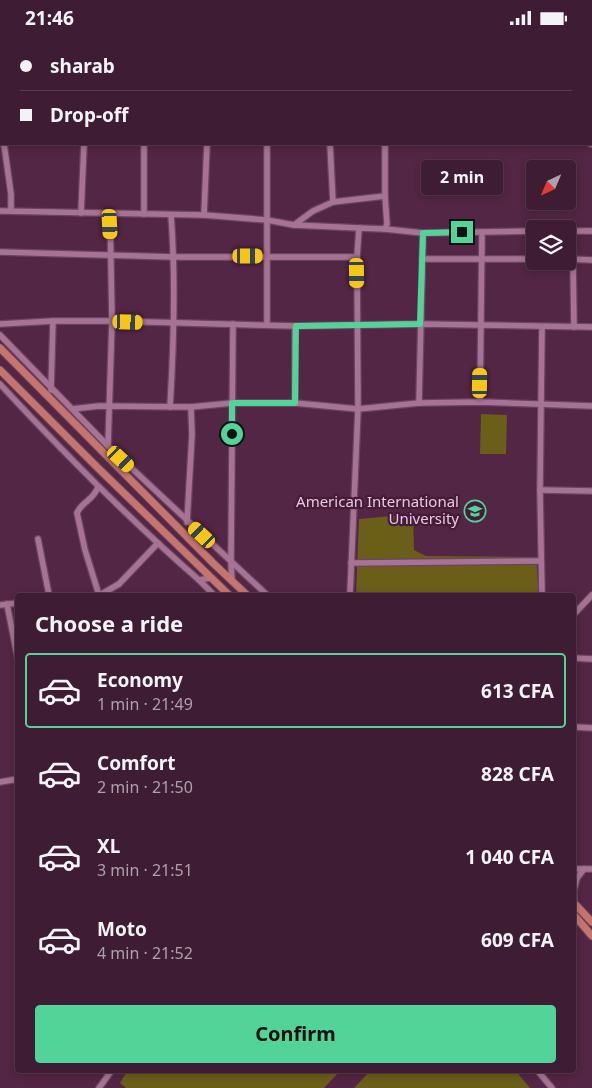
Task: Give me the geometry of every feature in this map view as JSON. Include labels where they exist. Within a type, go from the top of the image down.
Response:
[{"type":"main road","points":[[0,348],[245,593]]},
{"type":"main road","points":[[0,370],[227,593]]},
{"type":"main road","points":[[576,906],[592,922]]},
{"type":"main road","points":[[576,917],[592,936]]},
{"type":"street","points":[[4,145],[11,194],[11,210]]},
{"type":"street","points":[[81,213],[84,145]]},
{"type":"street","points":[[144,145],[144,214]]},
{"type":"street","points":[[204,215],[207,145]]},
{"type":"street","points":[[267,145],[268,324]]},
{"type":"street","points":[[330,145],[333,202]]},
{"type":"street","points":[[384,145],[386,229]]},
{"type":"street","points":[[294,225],[313,211],[333,202],[385,196]]},
{"type":"street","points":[[0,211],[204,215],[267,220],[294,225],[359,227],[423,233],[526,231]]},
{"type":"street","points":[[108,446],[112,321],[110,213]]},
{"type":"street","points":[[170,407],[175,323],[171,215]]},
{"type":"street","points":[[350,593],[358,409],[357,257],[359,227]]},
{"type":"street","points":[[576,231],[592,231]]},
{"type":"street","points":[[480,402],[482,232]]},
{"type":"street","points":[[419,403],[423,233]]},
{"type":"street","points":[[0,252],[174,257],[357,257]]},
{"type":"street","points":[[422,259],[526,259]]},
{"type":"street","points":[[576,259],[592,260]]},
{"type":"street","points":[[571,270],[574,327]]},
{"type":"street","points":[[51,390],[53,321]]},
{"type":"street","points":[[0,324],[53,321],[112,321],[296,326],[420,324],[592,327]]},
{"type":"street","points":[[232,581],[230,563],[233,324]]},
{"type":"street","points":[[295,403],[296,326]]},
{"type":"street","points":[[542,327],[540,490],[542,593]]},
{"type":"street","points":[[0,335],[51,390],[108,446],[230,563],[265,593]]},
{"type":"street","points":[[0,384],[98,487],[212,593]]},
{"type":"street","points":[[72,409],[191,407],[232,403],[295,403],[358,409],[419,403],[480,402],[592,406]]},
{"type":"street","points":[[188,522],[192,435],[191,407]]},
{"type":"street","points":[[98,487],[95,496],[82,505],[77,513],[85,550],[99,593]]},
{"type":"street","points":[[540,490],[592,491]]},
{"type":"street","points":[[38,539],[49,593]]},
{"type":"street","points":[[103,593],[119,584],[158,543]]},
{"type":"street","points":[[351,563],[541,561]]},
{"type":"street","points":[[199,580],[210,578]]},
{"type":"street","points":[[576,612],[592,595]]},
{"type":"street","points":[[0,605],[15,603]]},
{"type":"street","points":[[7,604],[15,645]]},
{"type":"street","points":[[576,658],[592,659]]},
{"type":"street","points":[[576,727],[592,728]]},
{"type":"street","points":[[0,782],[15,780]]},
{"type":"street","points":[[576,869],[592,869]]},
{"type":"street","points":[[576,883],[584,869]]},
{"type":"street","points":[[103,1087],[110,1073]]},
{"type":"street","points":[[540,1073],[552,1088]]},
{"type":"shaded area","points":[[481,414],[507,415],[506,454],[480,454]]},
{"type":"shaded area","points":[[413,514],[414,550],[426,556],[536,557],[539,593],[356,593],[359,519]]},
{"type":"shaded area","points":[[126,1073],[338,1073],[324,1088],[126,1088],[120,1083]]},
{"type":"shaded area","points":[[368,1073],[518,1073],[530,1088],[354,1088]]},
{"type":"place","name":"American International University","points":[[475,511]]},
{"type":"route","points":[[232,434],[232,403],[295,403],[296,326],[420,324],[423,233],[462,232]]}]
